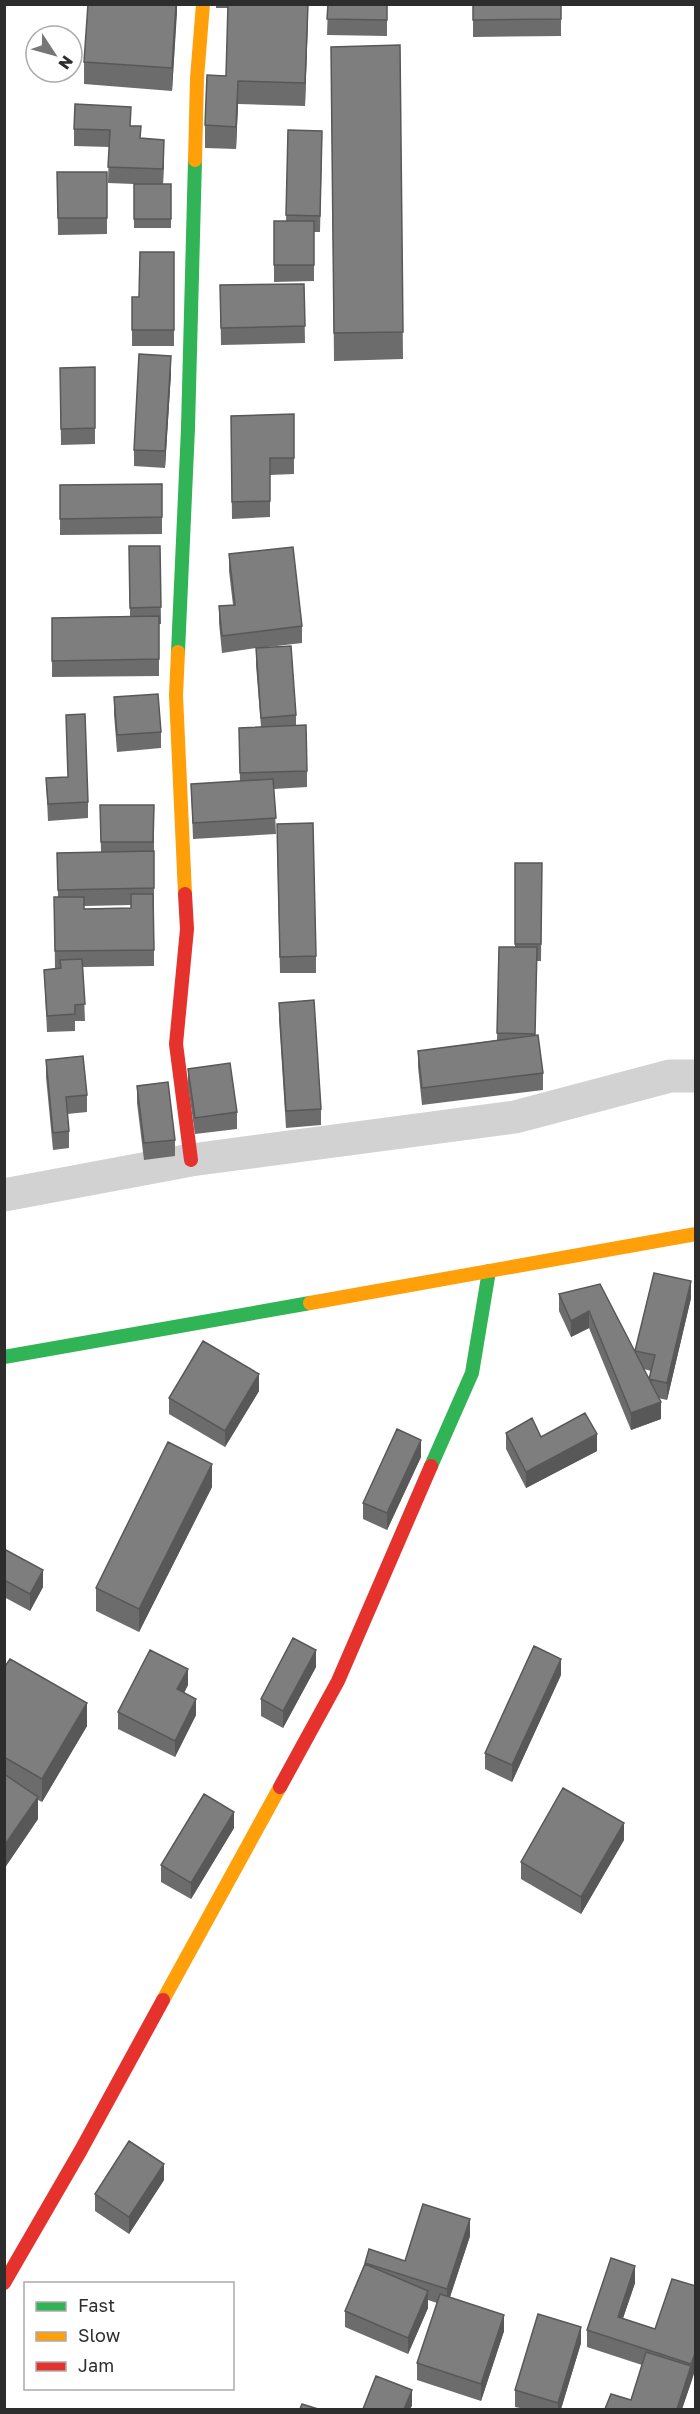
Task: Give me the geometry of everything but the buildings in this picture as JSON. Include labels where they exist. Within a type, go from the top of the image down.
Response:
[{"type":"street","points":[[191,1160],[176,1044],[188,929],[176,694],[188,428],[197,78],[203,4]]},
{"type":"street","points":[[4,1195],[191,1160],[515,1117],[670,1076],[696,1076]]},
{"type":"street","points":[[4,1357],[696,1234]]},
{"type":"street","points":[[4,2283],[81,2150],[338,1681],[472,1373],[489,1271]]},
{"type":"traffic: fast","points":[[178,652],[188,428],[195,160]]},
{"type":"traffic: fast","points":[[431,1466],[472,1373],[489,1271]]},
{"type":"traffic: fast","points":[[4,1357],[310,1303]]},
{"type":"traffic: slow","points":[[195,160],[197,78],[203,4]]},
{"type":"traffic: slow","points":[[178,652],[176,695],[185,894]]},
{"type":"traffic: slow","points":[[310,1303],[696,1234]]},
{"type":"traffic: slow","points":[[163,2000],[280,1787]]},
{"type":"traffic: jam","points":[[185,894],[187,929],[176,1044],[191,1160]]},
{"type":"traffic: jam","points":[[280,1787],[338,1681],[431,1466]]},
{"type":"traffic: jam","points":[[4,2283],[81,2150],[163,2000]]}]
